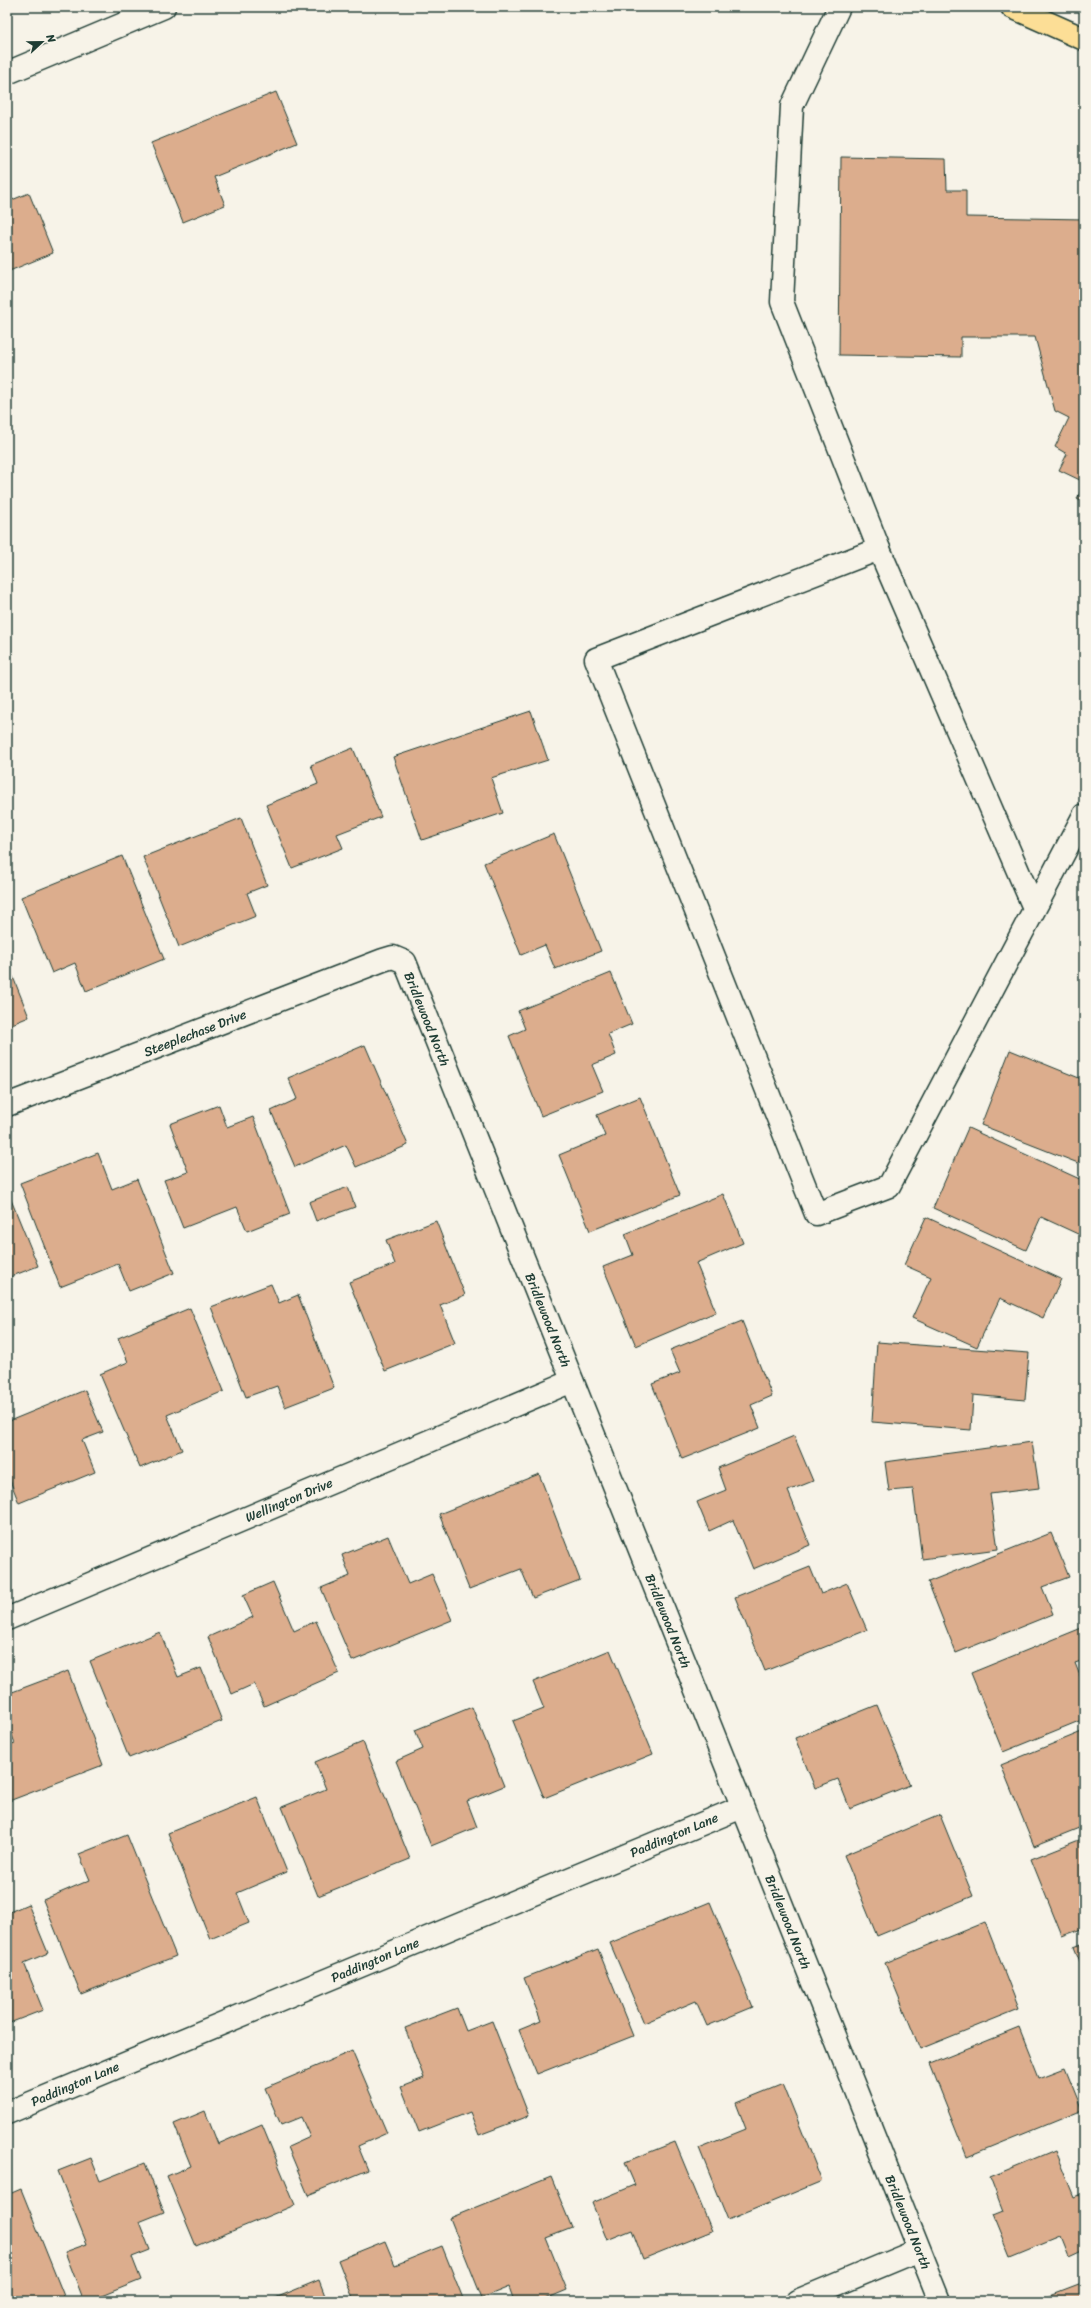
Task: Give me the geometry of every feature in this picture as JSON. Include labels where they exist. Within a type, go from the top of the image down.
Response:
[{"type":"main road","points":[[1012,7],[1084,39]]},
{"type":"street","points":[[7,73],[164,7]]},
{"type":"street","points":[[839,7],[792,106],[782,302],[879,549],[1034,908]]},
{"type":"street","points":[[879,549],[596,659],[816,1214],[889,1186],[1084,815]]},
{"type":"street","name":"Bridlewood North","points":[[383,960],[393,957],[405,962],[940,2301]]},
{"type":"street","name":"Steeplechase Drive","points":[[7,1105],[383,960]]},
{"type":"street","name":"Wellington Drive","points":[[7,1618],[572,1381]]},
{"type":"street","name":"Paddington Lane","points":[[7,2113],[742,1807]]},
{"type":"street","points":[[797,2301],[919,2250]]},
{"type":"building","points":[[276,92],[297,143],[214,177],[225,205],[183,222],[151,143]]},
{"type":"building","points":[[841,157],[946,159],[947,190],[966,190],[966,217],[1084,219],[1084,482],[1059,470],[1067,454],[1055,447],[1069,418],[1055,411],[1035,337],[961,337],[961,357],[839,355]]},
{"type":"building","points":[[29,193],[53,253],[7,272],[7,202]]},
{"type":"building","points":[[1084,484],[1084,503],[1077,499]]},
{"type":"building","points":[[531,711],[548,760],[491,778],[503,813],[422,840],[393,757]]},
{"type":"building","points":[[353,748],[381,817],[337,834],[343,848],[292,868],[266,805],[318,784],[311,765]]},
{"type":"building","points":[[241,818],[267,885],[247,893],[256,916],[179,947],[143,857]]},
{"type":"building","points":[[554,834],[601,951],[555,969],[545,945],[521,955],[484,863]]},
{"type":"building","points":[[122,856],[164,959],[86,991],[75,963],[52,973],[21,897]]},
{"type":"building","points":[[7,962],[29,1017],[7,1026]]},
{"type":"building","points":[[611,973],[632,1024],[608,1034],[616,1055],[592,1065],[603,1091],[541,1116],[509,1036],[525,1029],[518,1011]]},
{"type":"building","points":[[365,1045],[408,1145],[356,1167],[346,1145],[295,1167],[271,1111],[297,1099],[288,1078]]},
{"type":"building","points":[[1010,1050],[1084,1080],[1084,1148],[1078,1163],[981,1125]]},
{"type":"building","points":[[640,1097],[680,1195],[590,1231],[559,1155],[605,1136],[597,1115]]},
{"type":"building","points":[[219,1105],[227,1127],[253,1117],[290,1214],[247,1231],[237,1207],[183,1228],[164,1180],[188,1172],[170,1124]]},
{"type":"building","points":[[968,1128],[1084,1181],[1084,1227],[1080,1235],[1041,1217],[1026,1250],[933,1208]]},
{"type":"building","points":[[98,1153],[112,1189],[137,1179],[174,1273],[129,1291],[118,1264],[60,1287],[20,1183]]},
{"type":"building","points":[[348,1187],[355,1207],[316,1221],[309,1202]]},
{"type":"building","points":[[7,1190],[38,1266],[7,1278]]},
{"type":"building","points":[[723,1194],[743,1243],[696,1263],[716,1312],[636,1346],[603,1267],[633,1255],[625,1234]]},
{"type":"building","points":[[926,1217],[1061,1279],[1043,1318],[1000,1298],[977,1347],[912,1318],[931,1277],[904,1265]]},
{"type":"building","points":[[436,1221],[465,1295],[440,1305],[455,1343],[385,1371],[349,1282],[395,1264],[386,1240]]},
{"type":"building","points":[[271,1284],[279,1303],[298,1295],[334,1388],[285,1407],[277,1386],[246,1397],[211,1307]]},
{"type":"building","points":[[190,1308],[224,1391],[167,1415],[182,1450],[140,1468],[100,1374],[128,1362],[118,1338]]},
{"type":"building","points":[[742,1321],[772,1396],[751,1405],[760,1428],[682,1459],[652,1384],[680,1373],[670,1350]]},
{"type":"building","points":[[877,1342],[1029,1353],[1025,1400],[973,1395],[971,1430],[872,1422]]},
{"type":"building","points":[[85,1390],[103,1432],[82,1440],[95,1472],[19,1503],[7,1473],[7,1422]]},
{"type":"building","points":[[794,1436],[813,1481],[788,1491],[810,1545],[753,1569],[733,1520],[709,1531],[697,1502],[726,1490],[718,1468]]},
{"type":"building","points":[[1032,1442],[1039,1488],[990,1494],[998,1549],[922,1559],[913,1489],[889,1491],[885,1462]]},
{"type":"building","points":[[539,1474],[580,1580],[533,1598],[521,1569],[469,1589],[439,1514]]},
{"type":"building","points":[[1051,1533],[1069,1577],[1042,1587],[1053,1614],[956,1653],[928,1582]]},
{"type":"building","points":[[388,1536],[408,1584],[432,1574],[452,1620],[352,1661],[321,1588],[350,1576],[342,1555]]},
{"type":"building","points":[[810,1567],[821,1594],[847,1583],[867,1630],[765,1671],[735,1597]]},
{"type":"building","points":[[273,1582],[294,1631],[316,1621],[339,1673],[264,1706],[254,1684],[232,1694],[208,1637],[253,1617],[243,1595]]},
{"type":"building","points":[[1084,1627],[1084,1660],[1075,1663],[1084,1686],[1084,1719],[1003,1752],[971,1673]]},
{"type":"building","points":[[160,1632],[178,1677],[201,1668],[222,1721],[129,1758],[90,1661]]},
{"type":"building","points":[[610,1650],[653,1754],[544,1798],[513,1721],[544,1709],[533,1682]]},
{"type":"building","points":[[68,1671],[103,1765],[9,1801],[7,1796],[7,1746],[15,1743],[7,1723],[7,1694]]},
{"type":"building","points":[[877,1705],[910,1785],[850,1809],[838,1779],[815,1788],[795,1738]]},
{"type":"building","points":[[472,1707],[504,1786],[467,1801],[477,1827],[431,1846],[396,1761],[423,1749],[415,1730]]},
{"type":"building","points":[[1084,1731],[1084,1826],[1034,1846],[1001,1765]]},
{"type":"building","points":[[363,1742],[410,1859],[318,1896],[282,1807],[326,1789],[315,1762]]},
{"type":"building","points":[[257,1797],[287,1872],[237,1893],[249,1923],[210,1939],[168,1833]]},
{"type":"building","points":[[940,1815],[973,1896],[877,1936],[844,1855]]},
{"type":"building","points":[[127,1835],[176,1956],[81,1994],[43,1900],[90,1880],[79,1854]]},
{"type":"building","points":[[1084,1838],[1084,1928],[1062,1936],[1031,1859]]},
{"type":"building","points":[[710,1902],[753,2007],[707,2026],[696,2001],[644,2023],[610,1943]]},
{"type":"building","points":[[28,1904],[48,1953],[24,1963],[43,2010],[7,2024],[7,1913]]},
{"type":"building","points":[[985,1922],[1019,2009],[920,2049],[885,1963]]},
{"type":"building","points":[[1084,1943],[1084,1971],[1074,1947]]},
{"type":"building","points":[[598,1949],[633,2036],[537,2074],[519,2030],[541,2021],[524,1978]]},
{"type":"building","points":[[457,2008],[466,2031],[492,2021],[529,2116],[479,2135],[470,2112],[419,2132],[401,2087],[424,2078],[405,2028]]},
{"type":"building","points":[[1019,2028],[1039,2078],[1065,2068],[1082,2110],[967,2157],[930,2064]]},
{"type":"building","points":[[352,2051],[387,2133],[358,2146],[368,2170],[308,2195],[288,2147],[310,2137],[301,2117],[281,2125],[265,2088]]},
{"type":"building","points":[[783,2084],[822,2181],[728,2220],[699,2148],[746,2129],[736,2103]]},
{"type":"building","points":[[205,2111],[218,2144],[262,2125],[295,2205],[196,2246],[167,2176],[191,2166],[174,2124]]},
{"type":"building","points":[[675,2142],[712,2231],[643,2259],[632,2230],[607,2240],[592,2203],[635,2185],[625,2162]]},
{"type":"building","points":[[1055,2150],[1074,2197],[1084,2193],[1084,2249],[1069,2256],[1061,2236],[1010,2257],[993,2215],[1003,2211],[990,2177]]},
{"type":"building","points":[[91,2158],[100,2181],[145,2163],[164,2212],[139,2222],[150,2250],[132,2257],[141,2280],[89,2301],[84,2301],[65,2252],[87,2244],[58,2171]]},
{"type":"building","points":[[551,2177],[572,2228],[546,2238],[567,2290],[541,2301],[514,2301],[509,2287],[482,2298],[450,2218]]},
{"type":"building","points":[[21,2189],[66,2301],[7,2301],[7,2195]]},
{"type":"building","points":[[385,2241],[395,2265],[442,2246],[464,2301],[354,2301],[338,2260]]},
{"type":"building","points":[[319,2280],[327,2301],[268,2301]]},
{"type":"building","points":[[1084,2283],[1084,2301],[1037,2301]]}]
